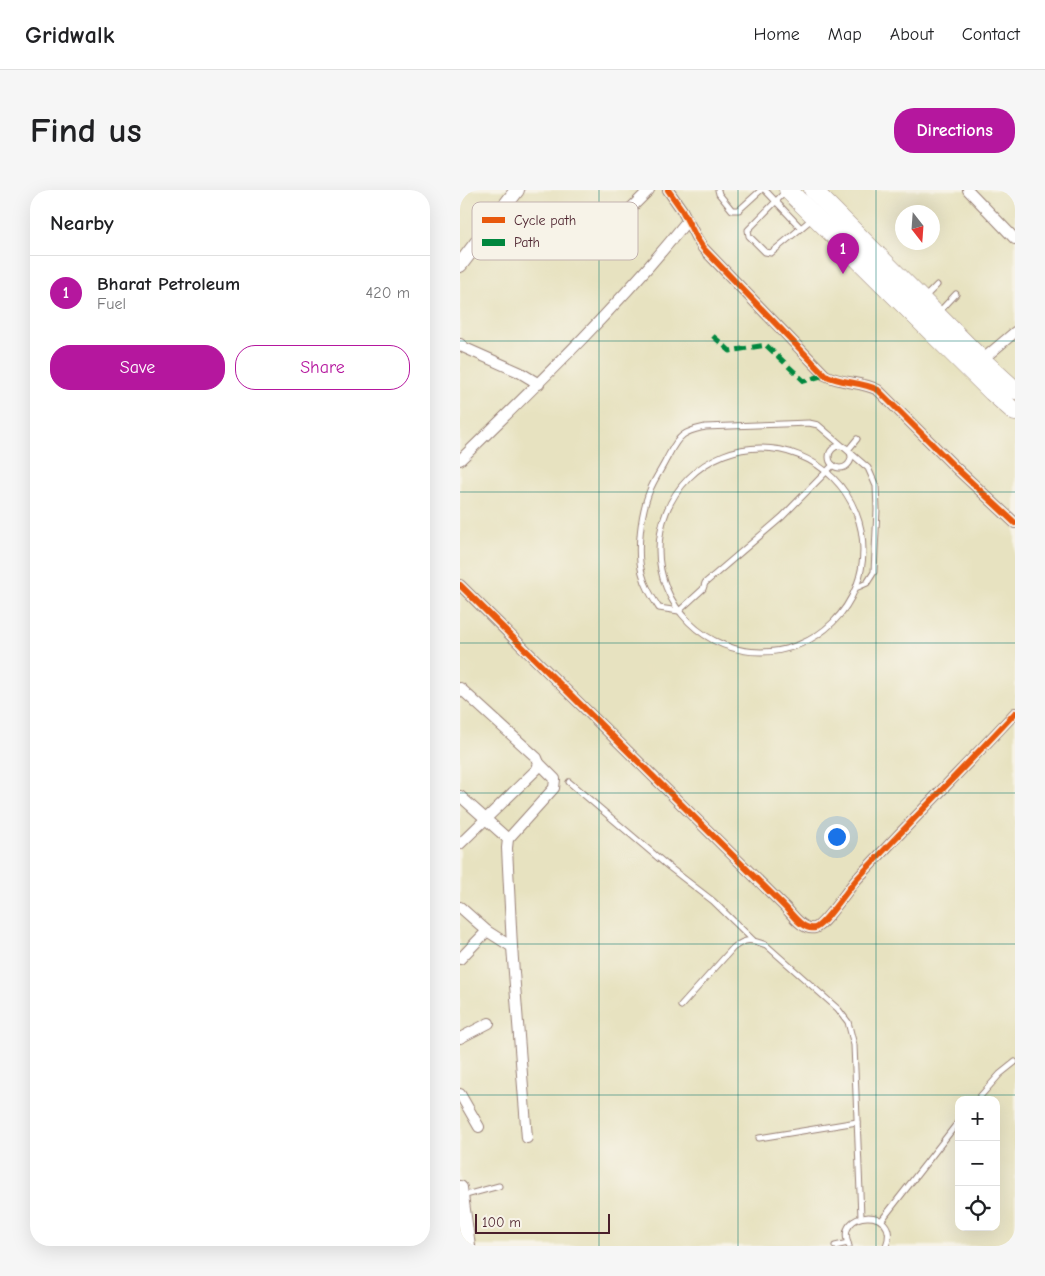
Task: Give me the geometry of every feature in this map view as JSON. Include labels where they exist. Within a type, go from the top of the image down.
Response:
[{"type":"highway","points":[[816,191],[936,314],[950,339],[992,392],[1015,412]]},
{"type":"highway","points":[[783,194],[815,216],[950,339],[982,360],[1015,390]]},
{"type":"main road","points":[[508,202],[517,190]]},
{"type":"main road","points":[[460,266],[472,250]]},
{"type":"main road","points":[[461,1192],[468,1246]]},
{"type":"street","points":[[637,202],[649,190]]},
{"type":"street","points":[[668,190],[682,210],[703,248],[825,375],[832,379],[868,385],[878,390],[955,467],[1015,523]]},
{"type":"street","points":[[968,190],[1015,239]]},
{"type":"street","points":[[460,460],[539,384],[616,304],[655,261],[687,221]]},
{"type":"street","points":[[982,360],[1015,332]]},
{"type":"street","points":[[462,349],[519,372],[539,384]]},
{"type":"street","points":[[460,584],[808,928],[815,928],[822,923],[869,866],[1015,713]]},
{"type":"street","points":[[460,688],[537,758],[539,763],[555,779],[554,788],[508,839],[507,848],[512,947],[527,1138]]},
{"type":"street","points":[[460,844],[539,763]]},
{"type":"street","points":[[460,796],[508,839]]},
{"type":"street","points":[[460,907],[487,931],[512,947]]},
{"type":"street","points":[[460,959],[487,931]]},
{"type":"street","points":[[460,1038],[488,1023]]},
{"type":"street","points":[[460,1094],[479,1127]]},
{"type":"lane","points":[[718,190],[732,210],[736,211],[761,190]]},
{"type":"lane","points":[[765,190],[783,194],[801,228]]},
{"type":"lane","points":[[783,194],[748,230],[749,236],[765,252],[771,253],[815,216]]},
{"type":"lane","points":[[923,300],[937,286]]},
{"type":"lane","points":[[936,314],[956,294]]},
{"type":"lane","points":[[679,611],[659,608],[648,591],[642,572],[640,555],[642,518],[650,490],[674,445],[682,436],[692,430],[705,427],[809,423],[818,425],[868,468],[876,486],[877,510],[874,572],[867,583],[858,587]]},
{"type":"lane","points":[[848,450],[857,439]]},
{"type":"lane","points":[[832,465],[830,455],[834,449],[841,447],[848,450]]},
{"type":"lane","points":[[749,449],[768,450],[792,455],[812,464],[829,476],[844,490],[853,506],[861,526],[863,545],[863,567],[858,587],[849,606],[835,620],[816,634],[795,645],[775,650],[752,652],[732,648],[696,630],[679,611],[663,581],[658,565],[657,546],[661,524],[670,501],[683,484],[702,467],[725,455],[749,449]]},
{"type":"lane","points":[[832,465],[839,468],[846,466],[851,460],[848,450]]},
{"type":"lane","points":[[679,611],[703,589],[705,583],[782,517],[832,465]]},
{"type":"lane","points":[[570,782],[669,867],[713,901],[753,940],[766,945],[838,1009],[848,1022],[854,1045],[862,1217]]},
{"type":"lane","points":[[681,1006],[733,948],[741,942],[753,940]]},
{"type":"lane","points":[[981,1096],[1000,1074],[1015,1062]]},
{"type":"lane","points":[[759,1138],[857,1122]]},
{"type":"lane","points":[[881,1221],[955,1126]]},
{"type":"lane","points":[[461,1192],[499,1186]]},
{"type":"lane","points":[[835,1246],[848,1245],[847,1235],[849,1227],[854,1221],[862,1217],[872,1216],[881,1221],[886,1228],[888,1236],[886,1246]]},
{"type":"marked path","points":[[713,336],[730,351],[766,345],[804,381],[825,375]]},
{"type":"cycle path","points":[[668,190],[682,210],[703,248],[825,375],[878,390],[955,467],[1015,523]]},
{"type":"cycle path","points":[[460,585],[806,927],[815,928],[825,920],[857,879],[1015,713]]},
{"type":"place","name":"Bharat Petroleum","points":[[843,274]]}]
